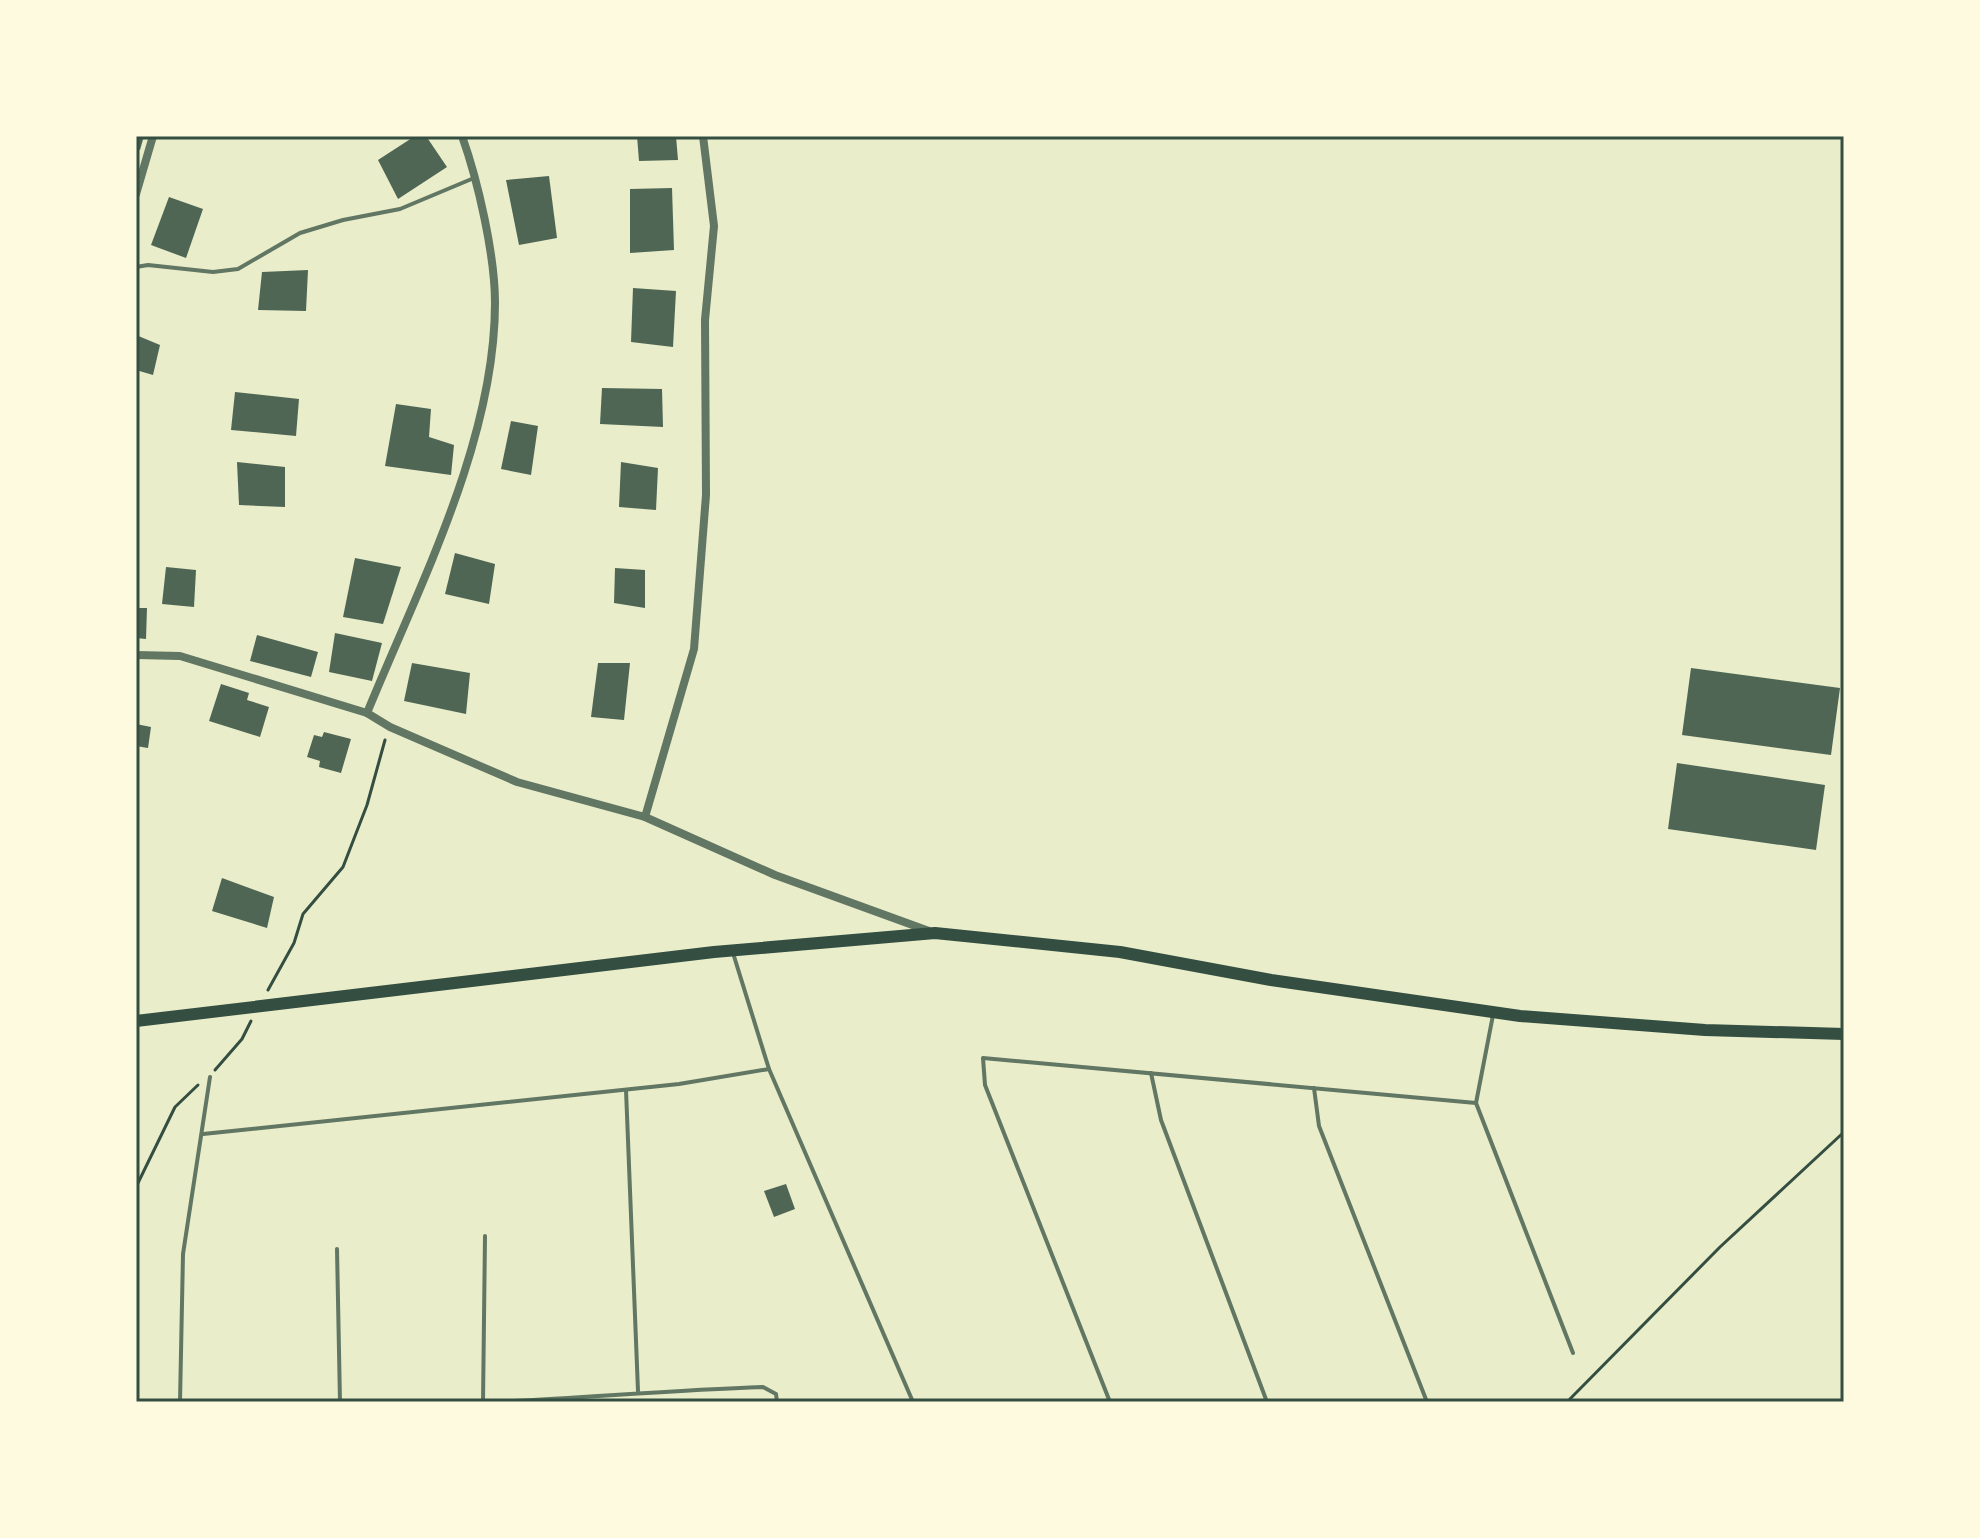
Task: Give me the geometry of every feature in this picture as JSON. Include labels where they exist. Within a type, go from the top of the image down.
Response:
[{"type":"main road","points":[[136,1021],[733,950],[935,933],[1120,952],[1271,980],[1493,1013],[1690,1029],[1844,1034]]},
{"type":"street","points":[[136,194],[153,136]]},
{"type":"street","points":[[367,713],[469,461],[486,393],[495,302],[477,177],[462,136]]},
{"type":"street","points":[[645,817],[694,649],[706,495],[705,320],[714,226],[703,136]]},
{"type":"street","points":[[136,655],[180,656],[367,713],[390,727],[517,782],[645,817],[775,875],[935,933]]},
{"type":"lane","points":[[136,267],[148,265],[213,272],[238,269],[300,233],[343,220],[400,209],[477,177]]},
{"type":"lane","points":[[733,950],[769,1069],[913,1402]]},
{"type":"lane","points":[[1493,1013],[1476,1103],[1573,1353]]},
{"type":"lane","points":[[1110,1402],[985,1085],[983,1058],[1476,1103]]},
{"type":"lane","points":[[203,1134],[626,1089],[769,1069]]},
{"type":"lane","points":[[1151,1073],[1161,1120],[1267,1402]]},
{"type":"lane","points":[[180,1402],[183,1254],[203,1134],[205,1093],[210,1077]]},
{"type":"lane","points":[[1314,1088],[1319,1126],[1427,1402]]},
{"type":"lane","points":[[626,1089],[638,1391]]},
{"type":"lane","points":[[483,1402],[485,1236]]},
{"type":"lane","points":[[337,1249],[340,1402]]},
{"type":"lane","points":[[497,1402],[605,1399],[638,1391],[763,1387],[776,1394],[777,1402]]},
{"type":"path","points":[[259,1005],[294,943],[303,914],[343,867],[367,805],[390,727]]},
{"type":"path","points":[[1567,1402],[1720,1247],[1844,1132]]},
{"type":"building","points":[[136,136],[144,136],[140,150],[136,149]]},
{"type":"building","points":[[415,136],[426,136],[447,167],[398,199],[378,160]]},
{"type":"building","points":[[637,136],[676,136],[678,160],[639,161]]},
{"type":"building","points":[[549,176],[557,238],[519,245],[506,180]]},
{"type":"building","points":[[672,188],[674,250],[630,253],[630,189]]},
{"type":"building","points":[[169,197],[203,209],[186,258],[151,245]]},
{"type":"building","points":[[308,270],[306,311],[258,310],[262,272]]},
{"type":"building","points":[[633,288],[676,291],[673,347],[631,342]]},
{"type":"building","points":[[136,335],[160,345],[153,375],[136,370]]},
{"type":"building","points":[[602,388],[662,389],[663,427],[600,424]]},
{"type":"building","points":[[235,392],[299,399],[296,436],[231,430]]},
{"type":"building","points":[[396,404],[431,409],[429,437],[454,445],[451,475],[385,466]]},
{"type":"building","points":[[511,421],[538,426],[531,475],[501,469]]},
{"type":"building","points":[[237,462],[285,467],[285,507],[239,505]]},
{"type":"building","points":[[621,462],[658,468],[656,510],[619,507]]},
{"type":"building","points":[[455,553],[495,564],[489,604],[445,594]]},
{"type":"building","points":[[355,558],[401,567],[383,624],[343,617]]},
{"type":"building","points":[[166,567],[196,570],[194,607],[162,604]]},
{"type":"building","points":[[615,568],[645,570],[645,608],[614,603]]},
{"type":"building","points":[[136,608],[147,608],[146,639],[136,638]]},
{"type":"building","points":[[335,633],[382,643],[372,681],[329,672]]},
{"type":"building","points":[[257,635],[318,652],[311,677],[250,661]]},
{"type":"building","points":[[412,663],[470,673],[466,714],[404,701]]},
{"type":"building","points":[[598,663],[630,663],[624,720],[591,717]]},
{"type":"building","points":[[1691,668],[1840,688],[1831,755],[1682,735]]},
{"type":"building","points":[[221,684],[249,693],[247,700],[269,707],[260,737],[209,721]]},
{"type":"building","points":[[136,724],[151,727],[148,748],[136,746]]},
{"type":"building","points":[[324,732],[351,739],[341,773],[319,767],[320,761],[307,757],[314,735],[322,737]]},
{"type":"building","points":[[1677,763],[1825,785],[1816,850],[1668,829]]},
{"type":"building","points":[[222,878],[274,897],[267,928],[212,911]]},
{"type":"building","points":[[786,1184],[795,1209],[774,1217],[764,1191]]}]
